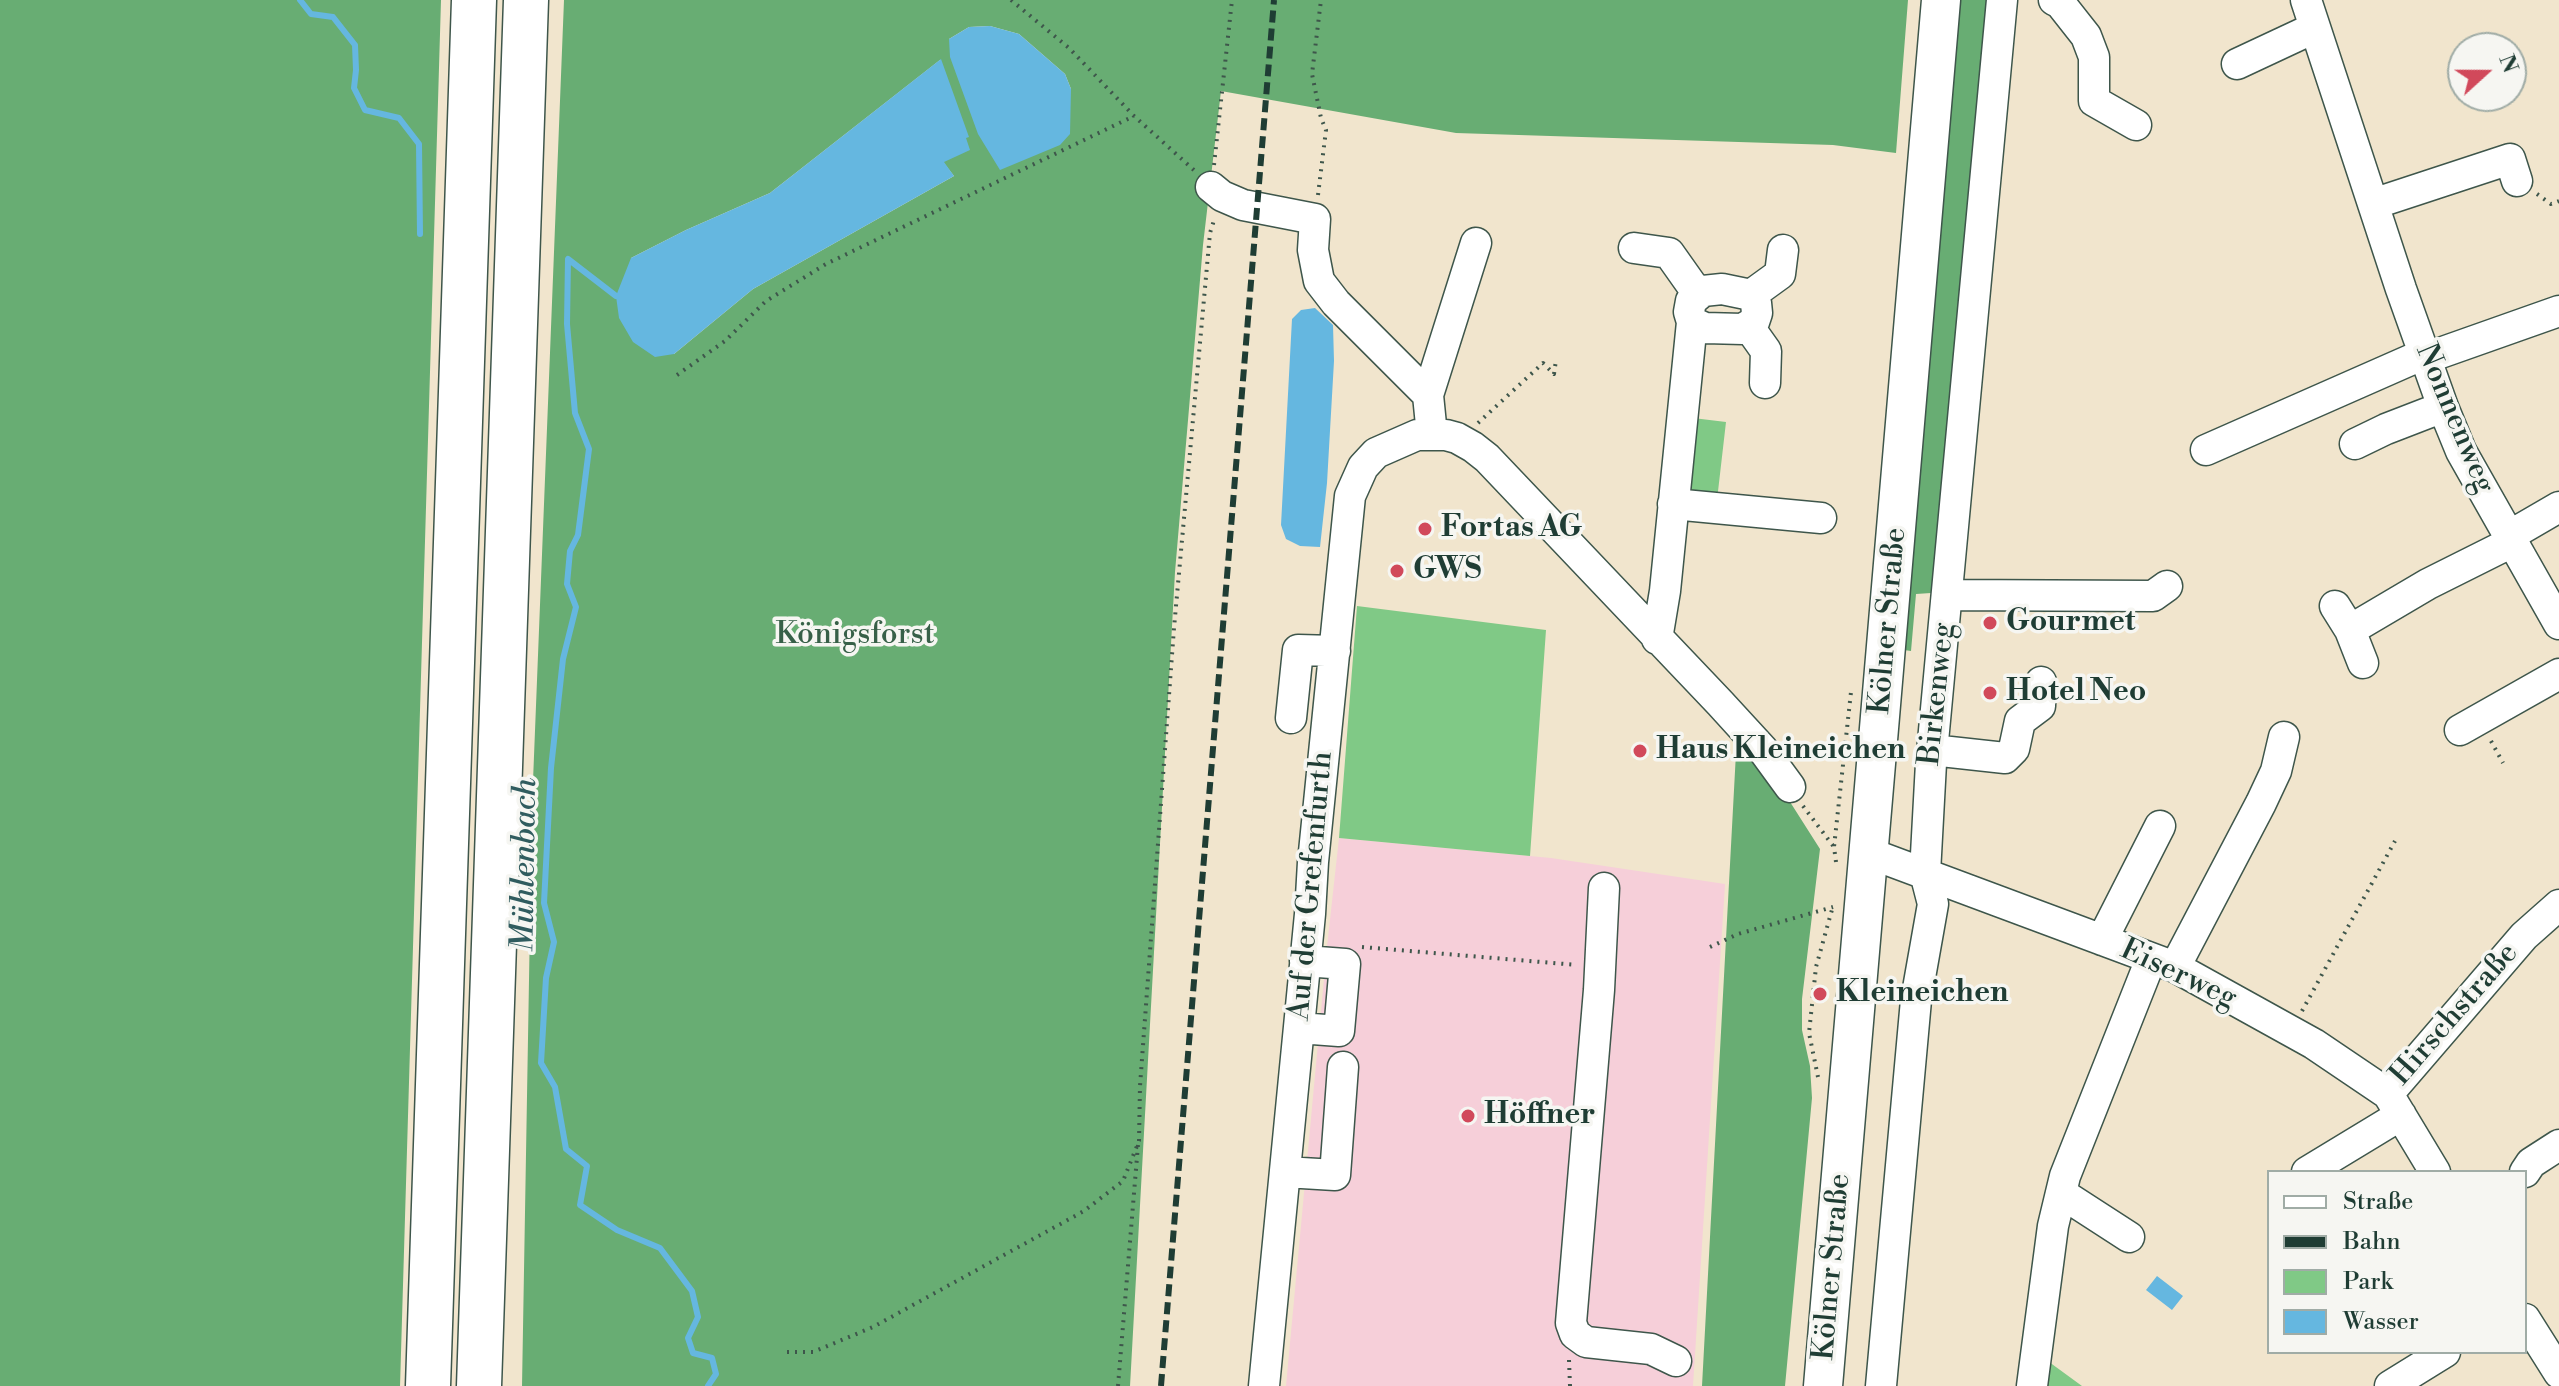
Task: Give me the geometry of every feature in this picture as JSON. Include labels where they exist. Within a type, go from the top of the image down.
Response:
[{"type":"highway","points":[[428,1386],[474,0]]},
{"type":"highway","points":[[479,1386],[526,0]]},
{"type":"main road","name":"Kölner Straße","points":[[1823,1386],[1941,0]]},
{"type":"street","name":"Birkenweg","points":[[1881,1386],[1916,1000],[1933,904],[1925,873],[1932,750],[2002,0]]},
{"type":"street","points":[[2054,0],[2060,3],[2086,36],[2094,57],[2094,101],[2136,125]]},
{"type":"street","points":[[2237,64],[2302,31],[2313,8]]},
{"type":"street","name":"Nonnenweg","points":[[2313,8],[2373,204],[2443,407],[2461,451],[2510,539],[2548,581],[2559,624]]},
{"type":"street","points":[[2373,204],[2510,159],[2517,181]]},
{"type":"street","points":[[1217,192],[1243,205],[1315,219],[1313,250],[1319,281],[1336,303],[1428,395],[1446,437],[1487,458],[1763,750],[1790,787]]},
{"type":"street","points":[[1428,395],[1476,243]]},
{"type":"street","points":[[1634,248],[1669,253],[1705,328],[1749,327]]},
{"type":"street","points":[[1751,295],[1780,274],[1783,250]]},
{"type":"street","points":[[1657,639],[1665,591],[1695,308],[1722,289],[1751,295],[1757,313],[1749,327]]},
{"type":"street","points":[[2206,450],[2425,356],[2559,311]]},
{"type":"street","points":[[1749,327],[1766,351],[1765,383]]},
{"type":"street","points":[[2355,444],[2443,407]]},
{"type":"street","name":"Auf der Grefenfurth","points":[[1264,1386],[1350,496],[1355,479],[1376,453],[1417,435],[1446,437]]},
{"type":"street","points":[[1673,504],[1821,518]]},
{"type":"street","points":[[2363,663],[2342,618],[2428,584],[2510,539],[2559,507]]},
{"type":"street","points":[[1948,595],[2153,596],[2167,586]]},
{"type":"street","points":[[1291,718],[1298,650],[1335,651]]},
{"type":"street","points":[[2460,730],[2559,674]]},
{"type":"street","points":[[1932,750],[2005,758],[2014,749],[2020,721],[2040,706],[2041,682]]},
{"type":"street","points":[[2032,1386],[2053,1226],[2071,1161],[2163,963],[2261,803],[2276,771],[2284,737]]},
{"type":"street","points":[[2102,940],[2160,826]]},
{"type":"street","name":"Eiserweg","points":[[1869,853],[2163,963],[2290,1032],[2350,1067],[2394,1105],[2434,1170]]},
{"type":"street","points":[[1604,888],[1572,1329],[1586,1342],[1651,1349],[1676,1361]]},
{"type":"street","name":"Hirschstraße","points":[[2310,1170],[2394,1105],[2524,936],[2559,905]]},
{"type":"street","points":[[1299,1028],[1339,1031],[1345,964],[1305,961]]},
{"type":"street","points":[[1285,1172],[1335,1175],[1343,1067]]},
{"type":"street","points":[[2526,1170],[2531,1163],[2559,1145]]},
{"type":"street","points":[[2061,1193],[2129,1237]]},
{"type":"street","points":[[2527,1322],[2559,1375],[2545,1386]]},
{"type":"street","points":[[2390,1386],[2442,1354]]},
{"type":"path","points":[[1011,0],[1069,48],[1134,116],[1217,192]]},
{"type":"path","points":[[1118,1386],[1139,1141],[1140,1086],[1174,628],[1210,233],[1217,192],[1232,0]]},
{"type":"path","points":[[1315,219],[1326,130],[1312,74],[1321,0]]},
{"type":"path","points":[[677,375],[725,341],[766,301],[826,264],[1134,116]]},
{"type":"path","points":[[1446,437],[1543,363],[1554,374],[1556,360]]},
{"type":"path","points":[[1790,787],[1834,847],[1869,853]]},
{"type":"path","points":[[2290,1032],[2395,841]]},
{"type":"path","points":[[1710,947],[1738,934],[1833,907]]},
{"type":"path","points":[[1353,946],[1581,965]]},
{"type":"path","points":[[787,1352],[813,1352],[873,1327],[1084,1211],[1123,1181],[1139,1141]]},
{"type":"path","points":[[1568,1347],[1570,1386]]},
{"type":"shaded area","points":[[1339,838],[1551,858],[1725,884],[1693,1386],[1286,1386]]},
{"type":"green space","points":[[0,0],[441,0],[400,1386],[0,1386]]},
{"type":"green space","name":"Königsforst","points":[[564,0],[1908,0],[1896,153],[1833,145],[1456,133],[1221,91],[1203,245],[1175,572],[1130,1386],[522,1386],[532,806]],"holes":[[[990,26],[1019,34],[1065,74],[1071,89],[949,39],[969,27]],[[940,60],[943,162],[954,176],[753,289],[674,354],[631,258],[770,193]]]},
{"type":"green space","points":[[1953,0],[1988,0],[1931,593],[1916,594],[1911,651],[1904,650]]},
{"type":"green space","points":[[1693,418],[1726,422],[1717,500],[1687,492]]},
{"type":"green space","points":[[1357,606],[1546,630],[1530,856],[1339,838]]},
{"type":"green space","points":[[1737,734],[1785,794],[1820,849],[1802,999],[1802,1030],[1810,1066],[1812,1098],[1785,1386],[1702,1386]]},
{"type":"green space","points":[[2045,1359],[2082,1386],[2040,1386]]},
{"type":"water","points":[[990,26],[1019,34],[1065,74],[1071,89],[1070,134],[1060,145],[1000,170],[978,134],[950,57],[949,39],[969,27]]},
{"type":"water","points":[[941,59],[969,137],[966,138],[970,150],[944,162],[954,176],[753,289],[674,354],[655,357],[633,342],[619,318],[616,296],[631,258],[770,193]]},
{"type":"water","points":[[1315,308],[1333,325],[1334,361],[1320,547],[1300,546],[1286,539],[1281,525],[1292,319],[1301,310]]},
{"type":"water","points":[[2157,1276],[2183,1296],[2172,1310],[2146,1290]]},
{"type":"waterway","name":"Mühlenbach","points":[[300,0],[311,14],[333,17],[355,45],[354,88],[365,110],[399,118],[419,144],[420,234]]},
{"type":"waterway","name":"Mühlenbach","points":[[616,296],[568,259],[567,324],[575,413],[589,449],[578,535],[570,551],[567,584],[576,607],[563,659],[551,768],[544,903],[554,942],[546,978],[541,1063],[555,1087],[566,1149],[587,1166],[580,1205],[617,1230],[660,1248],[692,1291],[698,1317],[688,1338],[693,1353],[712,1358],[716,1374],[708,1386]]},
{"type":"railway","points":[[1161,1386],[1274,0]]},
{"type":"place","name":"Fortas AG","points":[[1425,529]]},
{"type":"place","name":"GWS","points":[[1397,571]]},
{"type":"place","name":"Gourmet","points":[[1990,623]]},
{"type":"place","name":"Hotel Neo","points":[[1990,693]]},
{"type":"place","name":"Haus Kleineichen","points":[[1640,751]]},
{"type":"place","name":"Kleineichen","points":[[1820,994]]},
{"type":"place","name":"Höffner","points":[[1468,1116]]}]
